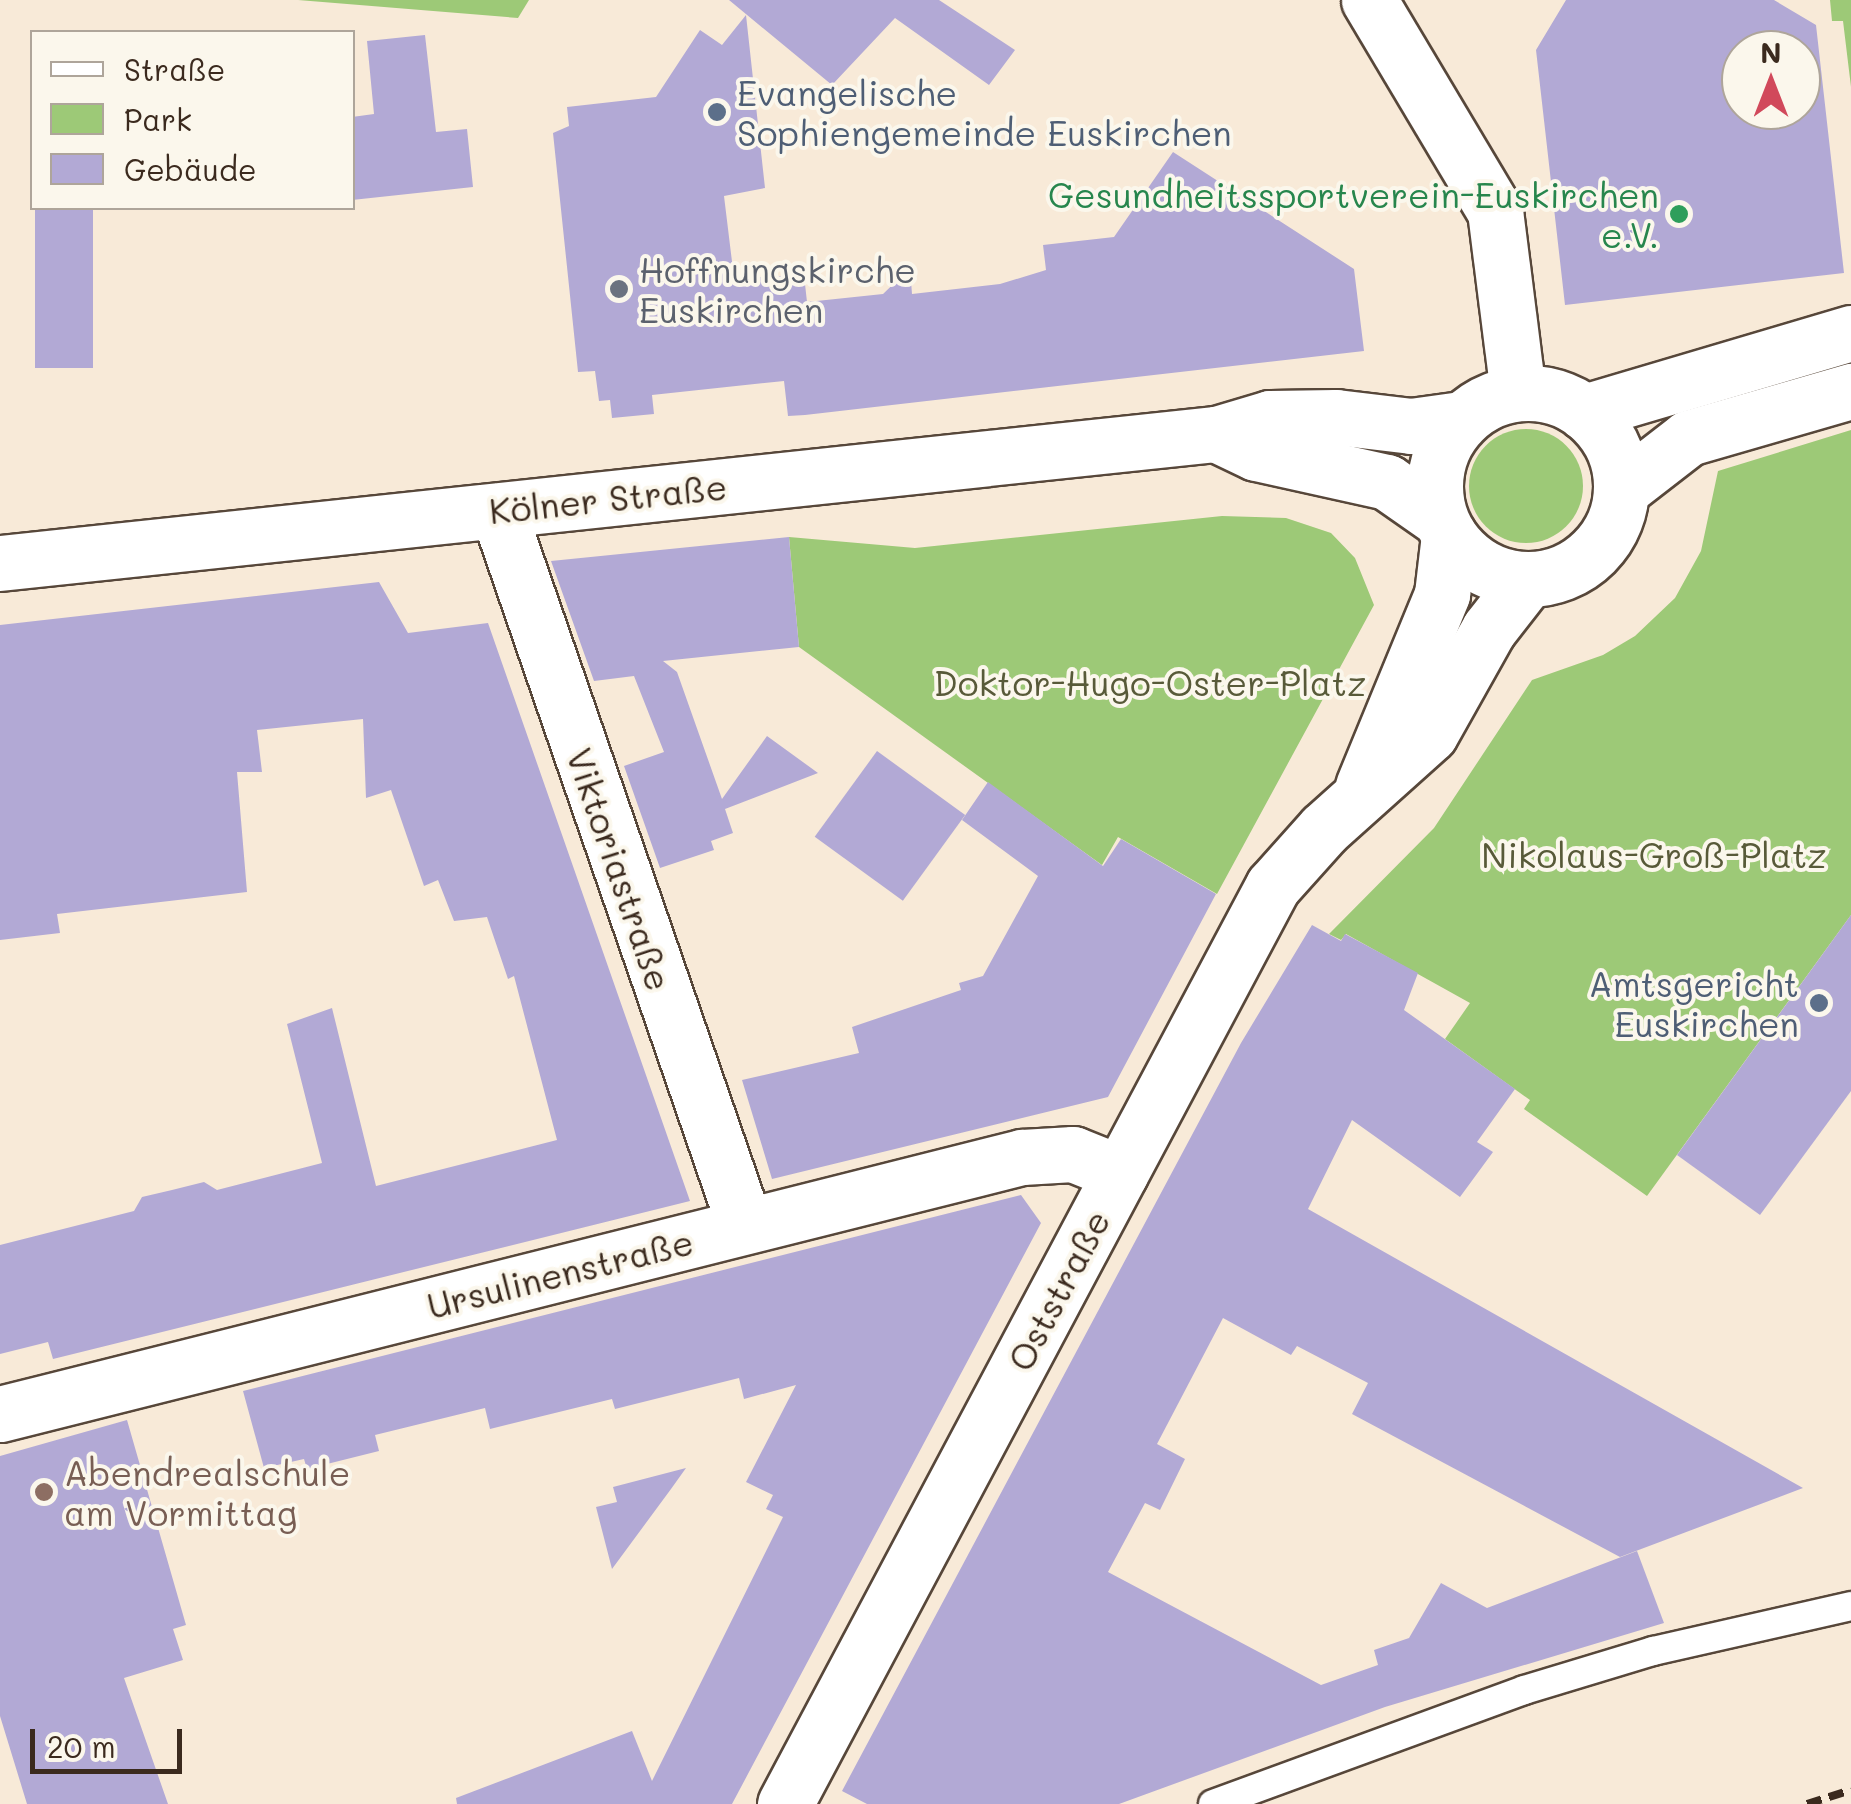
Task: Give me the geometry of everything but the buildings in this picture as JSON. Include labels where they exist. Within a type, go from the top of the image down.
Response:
[{"type":"street","points":[[1369,0],[1495,211],[1518,393]]},
{"type":"street","points":[[1584,412],[1851,333]]},
{"type":"street","points":[[1621,490],[1688,438],[1851,390]]},
{"type":"street","points":[[1518,393],[1553,396],[1584,412],[1612,446],[1621,490],[1612,527],[1596,550],[1565,571],[1528,579],[1483,568],[1444,527],[1436,466],[1462,419],[1484,403],[1518,393]]},
{"type":"street","name":"Kölner Straße","points":[[0,563],[1216,434],[1308,416],[1411,426],[1462,419]]},
{"type":"street","name":"Kölner Straße","points":[[1216,434],[1256,452],[1387,482],[1444,527]]},
{"type":"street","name":"Viktoriastraße","points":[[498,511],[745,1226]]},
{"type":"street","name":"Oststraße","points":[[1359,797],[1442,594],[1444,527]]},
{"type":"street","name":"Oststraße","points":[[784,1804],[1273,886],[1359,797],[1430,734],[1489,628],[1528,579]]},
{"type":"street","name":"Ursulinenstraße","points":[[0,1414],[1022,1157],[1072,1154],[1120,1174]]},
{"type":"lane","points":[[1213,1804],[1524,1690],[1653,1651],[1851,1606]]},
{"type":"green space","points":[[298,0],[529,0],[518,18]]},
{"type":"green space","points":[[1830,0],[1851,0],[1851,87],[1843,21],[1832,21]]},
{"type":"green space","points":[[1526,429],[1548,433],[1567,445],[1579,464],[1583,486],[1579,508],[1567,527],[1548,539],[1526,543],[1504,539],[1485,527],[1473,508],[1469,486],[1473,464],[1485,445],[1504,433]]},
{"type":"green space","name":"Nikolaus-Groß-Platz","points":[[1851,430],[1851,915],[1647,1196],[1524,1109],[1530,1100],[1445,1039],[1470,1003],[1346,934],[1341,940],[1329,934],[1434,828],[1532,680],[1603,655],[1635,636],[1675,598],[1701,551],[1718,471]]},
{"type":"green space","name":"Doktor-Hugo-Oster-Platz","points":[[1222,516],[1286,518],[1331,533],[1355,558],[1374,605],[1217,894],[1118,837],[1102,865],[799,647],[789,537],[915,548]]},
{"type":"railway","points":[[1807,1804],[1851,1790]]},
{"type":"place","name":"Evangelische Sophiengemeinde Euskirchen","points":[[717,112]]},
{"type":"place","name":"Gesundheitssportverein-Euskirchen e.V.","points":[[1679,214]]},
{"type":"place","name":"Hoffnungskirche Euskirchen","points":[[619,289]]},
{"type":"place","name":"Amtsgericht Euskirchen","points":[[1819,1003]]},
{"type":"place","name":"Abendrealschule am Vormittag","points":[[44,1492]]}]
